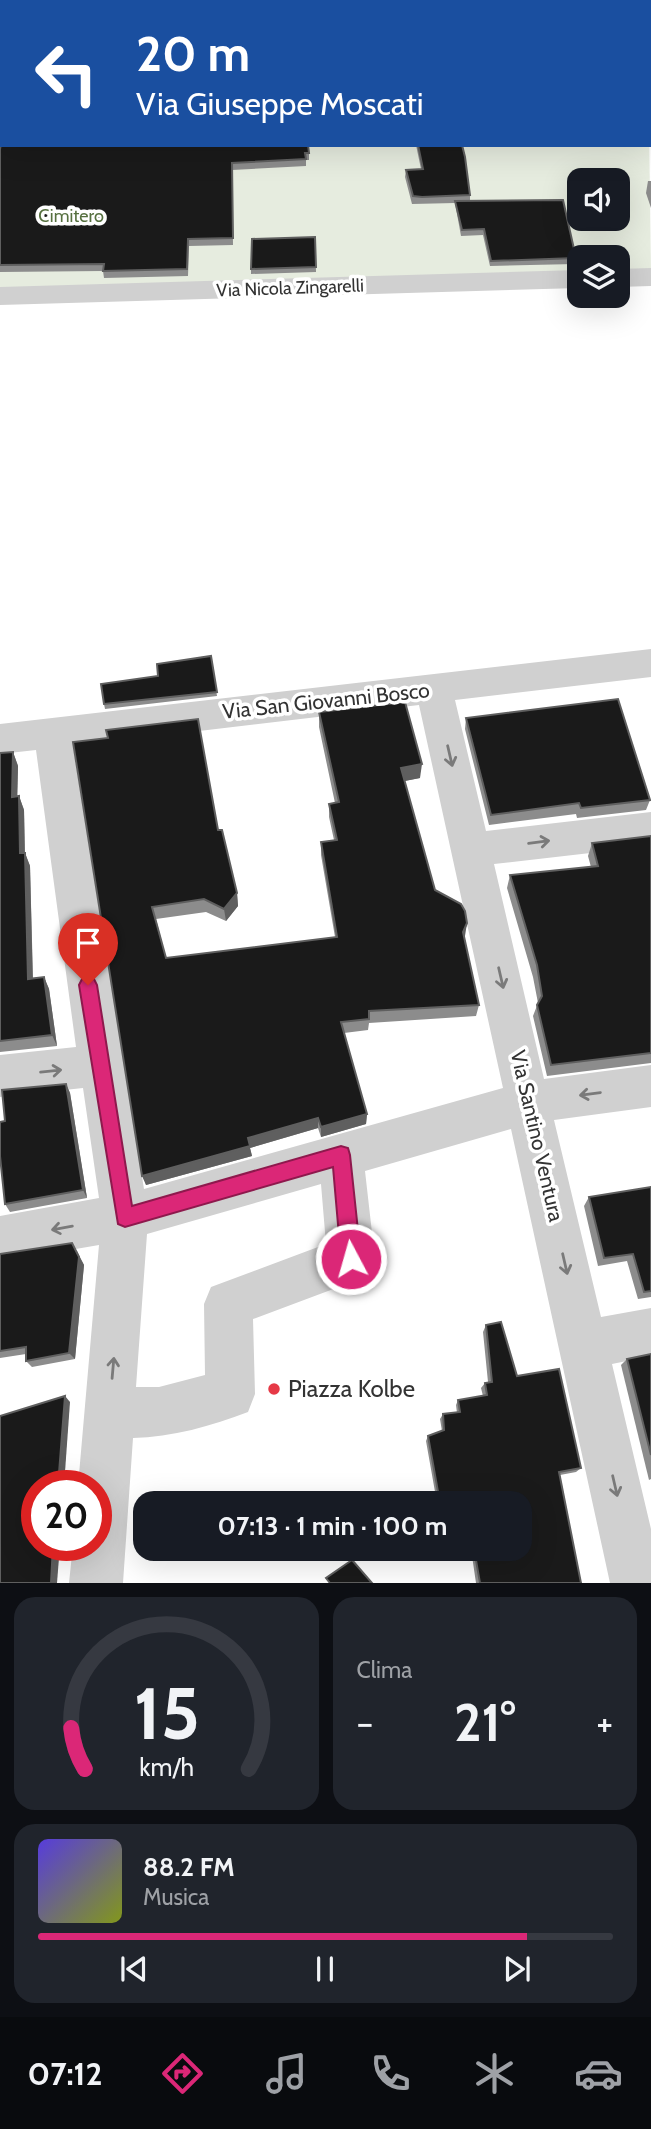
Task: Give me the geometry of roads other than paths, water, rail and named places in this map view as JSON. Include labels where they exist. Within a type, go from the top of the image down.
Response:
[{"type":"street","points":[[630,278],[651,277]]},
{"type":"street","name":"Via Nicola Zingarelli","points":[[0,296],[567,279]]},
{"type":"street","name":"Via San Giovanni Bosco","points":[[0,739],[651,663]]},
{"type":"street","name":"Via Santino Ventura","points":[[434,689],[636,1583]]},
{"type":"street","points":[[52,732],[125,1217],[96,1583]]},
{"type":"street","points":[[471,850],[651,829]]},
{"type":"street","points":[[0,1076],[102,1065]]},
{"type":"street","points":[[0,1238],[125,1217],[529,1102],[651,1086]]},
{"type":"street","points":[[109,1413],[159,1412],[230,1394],[228,1304],[351,1259],[341,1155]]},
{"type":"street","points":[[584,1345],[651,1332]]},
{"type":"place","name":"Piazza Kolbe","points":[[274,1389]]},
{"type":"park label","name":"Cimitero","points":[[71,216]]}]
